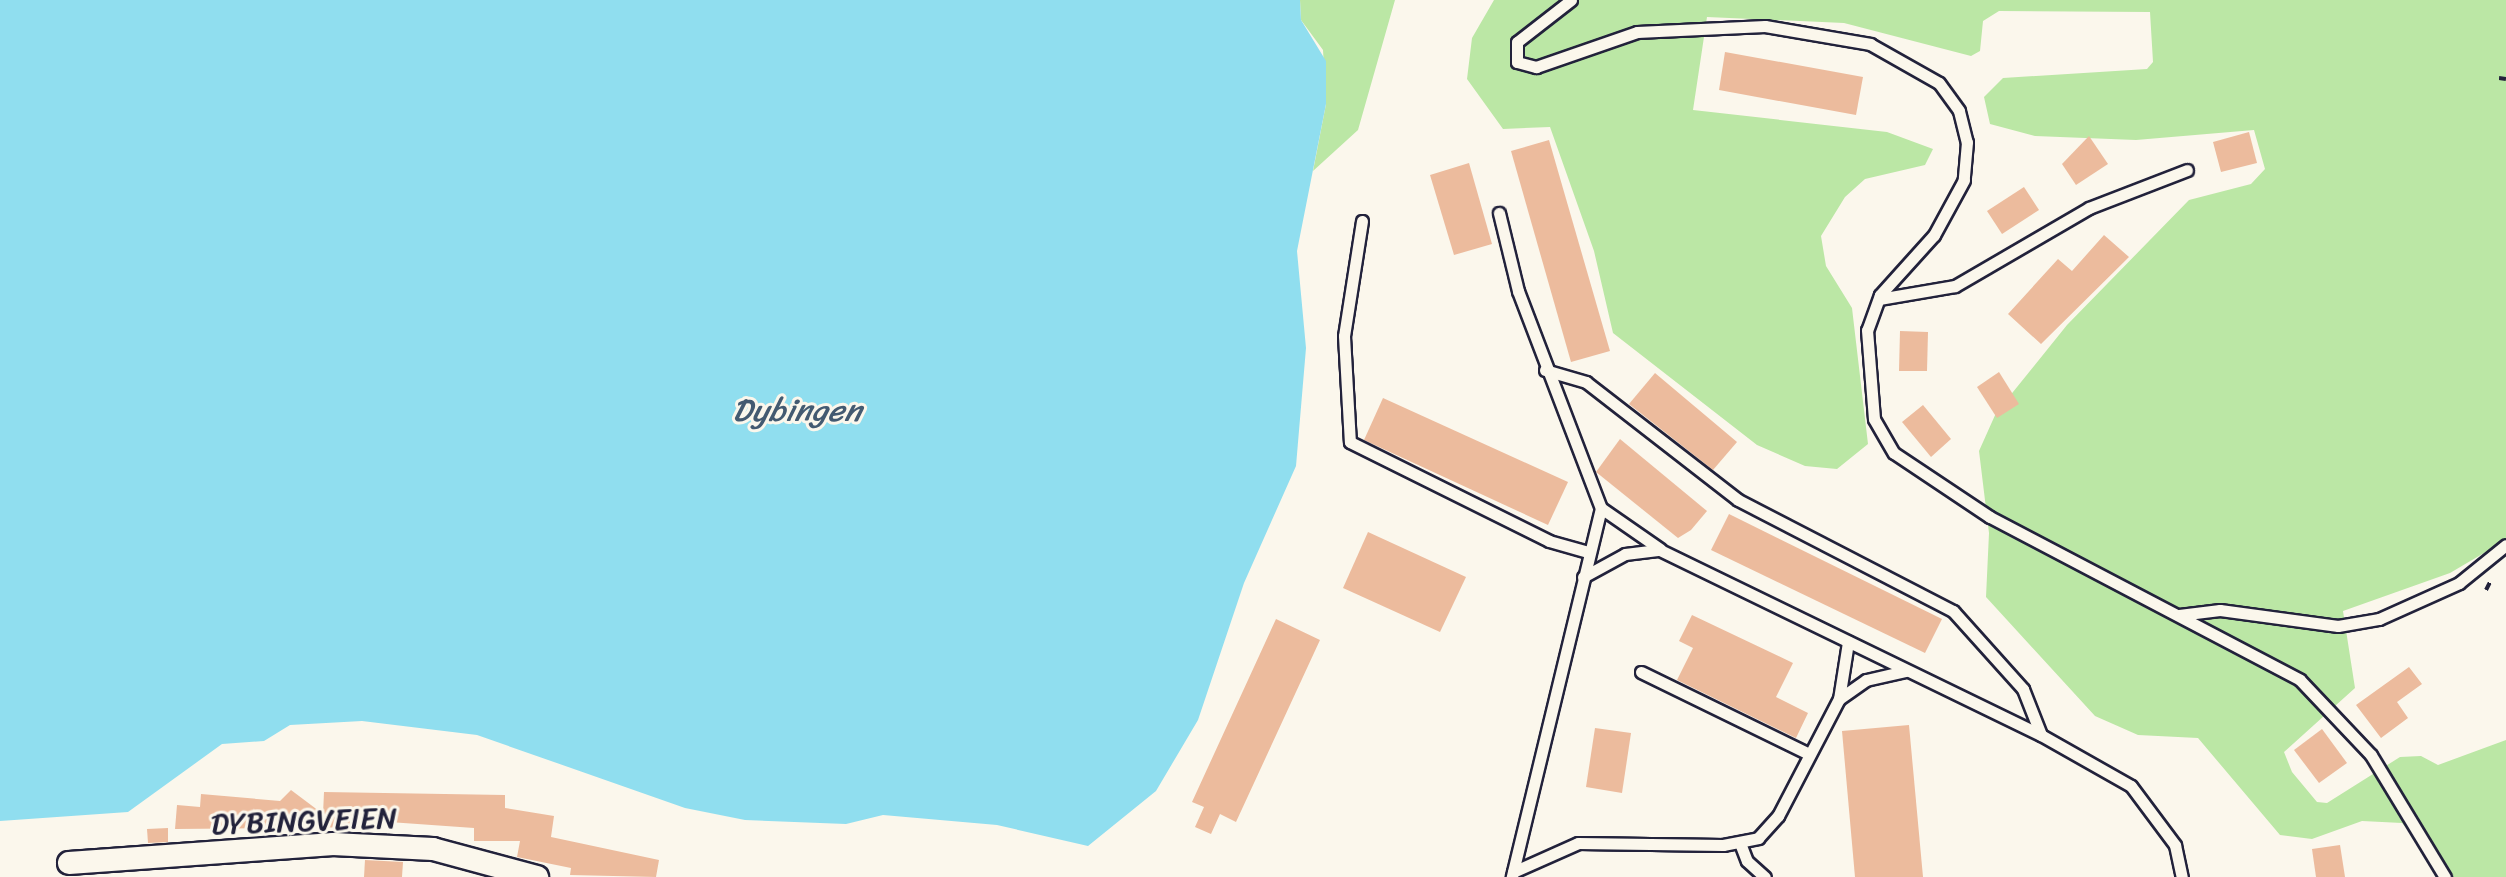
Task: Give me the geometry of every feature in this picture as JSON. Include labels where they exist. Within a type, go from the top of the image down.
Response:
[{"type":"street","name":"DYBINGVEIEN","points":[[69,863],[333,844],[433,849],[537,877]]},
{"type":"lane","points":[[1571,0],[1517,42],[1517,62],[1536,67],[1637,32],[1765,26],[1870,44],[1939,83],[1961,121],[1964,180],[1934,235],[1879,299],[1867,330],[1866,372],[1874,419],[1894,453],[1990,517],[2300,680],[2341,717],[2445,877]]},
{"type":"lane","points":[[1879,299],[1955,286],[2089,208],[2187,170]]},
{"type":"lane","points":[[1499,213],[1545,370],[1601,508],[1660,550],[2041,735],[2131,786],[2175,845],[2182,877]]},
{"type":"lane","points":[[1362,221],[1344,336],[1350,442],[1549,541],[1588,552]]},
{"type":"lane","points":[[1545,370],[1586,382],[1738,500],[1953,611],[2023,689],[2041,735]]},
{"type":"lane","points":[[1513,875],[1601,508]]},
{"type":"lane","points":[[2179,615],[2220,610],[2338,626],[2379,619],[2459,583],[2506,545]]},
{"type":"lane","points":[[1583,577],[1615,557],[1660,550]]},
{"type":"lane","points":[[1513,875],[1578,843],[1740,843],[1768,830],[1839,699],[1848,642]]},
{"type":"lane","points":[[1839,699],[1866,680],[1906,671]]},
{"type":"lane","points":[[1641,672],[1809,754]]},
{"type":"lane","points":[[1740,843],[1747,861],[1765,877]]},
{"type":"path","points":[[2499,78],[2506,79]]},
{"type":"path","points":[[2486,590],[2497,574]]},
{"type":"green space","points":[[1300,0],[1395,0],[1358,130],[1313,171],[1326,104],[1323,50],[1301,20]]},
{"type":"green space","points":[[1494,0],[2506,0],[2506,540],[2450,573],[2343,611],[2355,688],[2284,752],[2292,772],[2317,802],[2327,803],[2400,757],[2421,756],[2438,765],[2506,740],[2506,877],[2448,877],[2402,823],[2362,821],[2312,839],[2280,835],[2198,738],[2138,735],[2095,716],[1986,597],[1989,533],[1979,451],[1996,413],[2067,325],[2189,200],[2251,184],[2265,169],[2254,130],[2136,140],[2035,136],[1990,124],[1984,97],[2003,78],[2147,69],[2153,62],[2150,12],[1999,11],[1983,21],[1980,51],[1971,56],[1844,23],[1707,17],[1693,110],[1887,132],[1933,149],[1925,165],[1865,179],[1845,197],[1821,236],[1826,266],[1852,308],[1868,444],[1837,469],[1805,466],[1757,445],[1613,333],[1594,251],[1550,127],[1503,129],[1467,79],[1472,38]]},
{"type":"water","name":"Dybingen","points":[[0,0],[1300,0],[1301,20],[1326,61],[1326,104],[1297,251],[1306,348],[1296,466],[1244,583],[1198,720],[1156,791],[1088,846],[997,825],[883,815],[846,824],[745,820],[685,808],[477,735],[362,721],[290,725],[264,741],[222,744],[128,812],[0,821]]},
{"type":"building","points":[[1725,52],[1863,77],[1856,115],[1719,90]]},
{"type":"building","points":[[2249,132],[2257,163],[2221,172],[2213,142]]},
{"type":"building","points":[[2089,136],[2108,164],[2076,185],[2062,164]]},
{"type":"building","points":[[1549,140],[1610,351],[1571,362],[1511,151]]},
{"type":"building","points":[[1469,163],[1492,244],[1454,255],[1430,175]]},
{"type":"building","points":[[2024,187],[2039,210],[2002,234],[1987,211]]},
{"type":"building","points":[[2104,235],[2129,257],[2041,344],[2008,314],[2058,259],[2072,271]]},
{"type":"building","points":[[1900,331],[1928,332],[1927,371],[1899,371]]},
{"type":"building","points":[[1999,372],[2019,404],[1997,418],[1977,387]]},
{"type":"building","points":[[1655,373],[1737,442],[1713,470],[1629,404]]},
{"type":"building","points":[[1383,398],[1568,482],[1548,525],[1364,440]]},
{"type":"building","points":[[1923,405],[1951,439],[1931,457],[1902,422]]},
{"type":"building","points":[[1620,439],[1707,511],[1691,530],[1678,538],[1596,472]]},
{"type":"building","points":[[1729,514],[1942,619],[1925,653],[1711,550]]},
{"type":"building","points":[[1368,532],[1466,577],[1440,632],[1343,588]]},
{"type":"building","points":[[1692,615],[1793,663],[1776,697],[1808,713],[1796,738],[1677,680],[1693,648],[1679,641]]},
{"type":"building","points":[[1276,619],[1320,640],[1236,822],[1220,814],[1211,834],[1195,827],[1204,807],[1192,802]]},
{"type":"building","points":[[2409,667],[2422,684],[2397,702],[2408,718],[2381,738],[2356,705]]},
{"type":"building","points":[[1909,725],[1923,877],[1855,877],[1842,731]]},
{"type":"building","points":[[1595,728],[1631,733],[1622,793],[1586,787]]},
{"type":"building","points":[[2322,729],[2347,763],[2319,783],[2294,750]]},
{"type":"building","points":[[291,790],[323,814],[324,792],[505,795],[505,808],[554,816],[551,837],[659,860],[656,877],[570,875],[571,868],[517,857],[520,841],[474,841],[474,828],[375,821],[374,827],[175,829],[177,805],[200,807],[201,794],[280,801]]},
{"type":"building","points":[[168,828],[168,842],[148,843],[147,829]]},
{"type":"building","points":[[2340,845],[2345,877],[2316,877],[2312,849]]},
{"type":"building","points":[[365,860],[403,862],[402,877],[364,877]]}]
